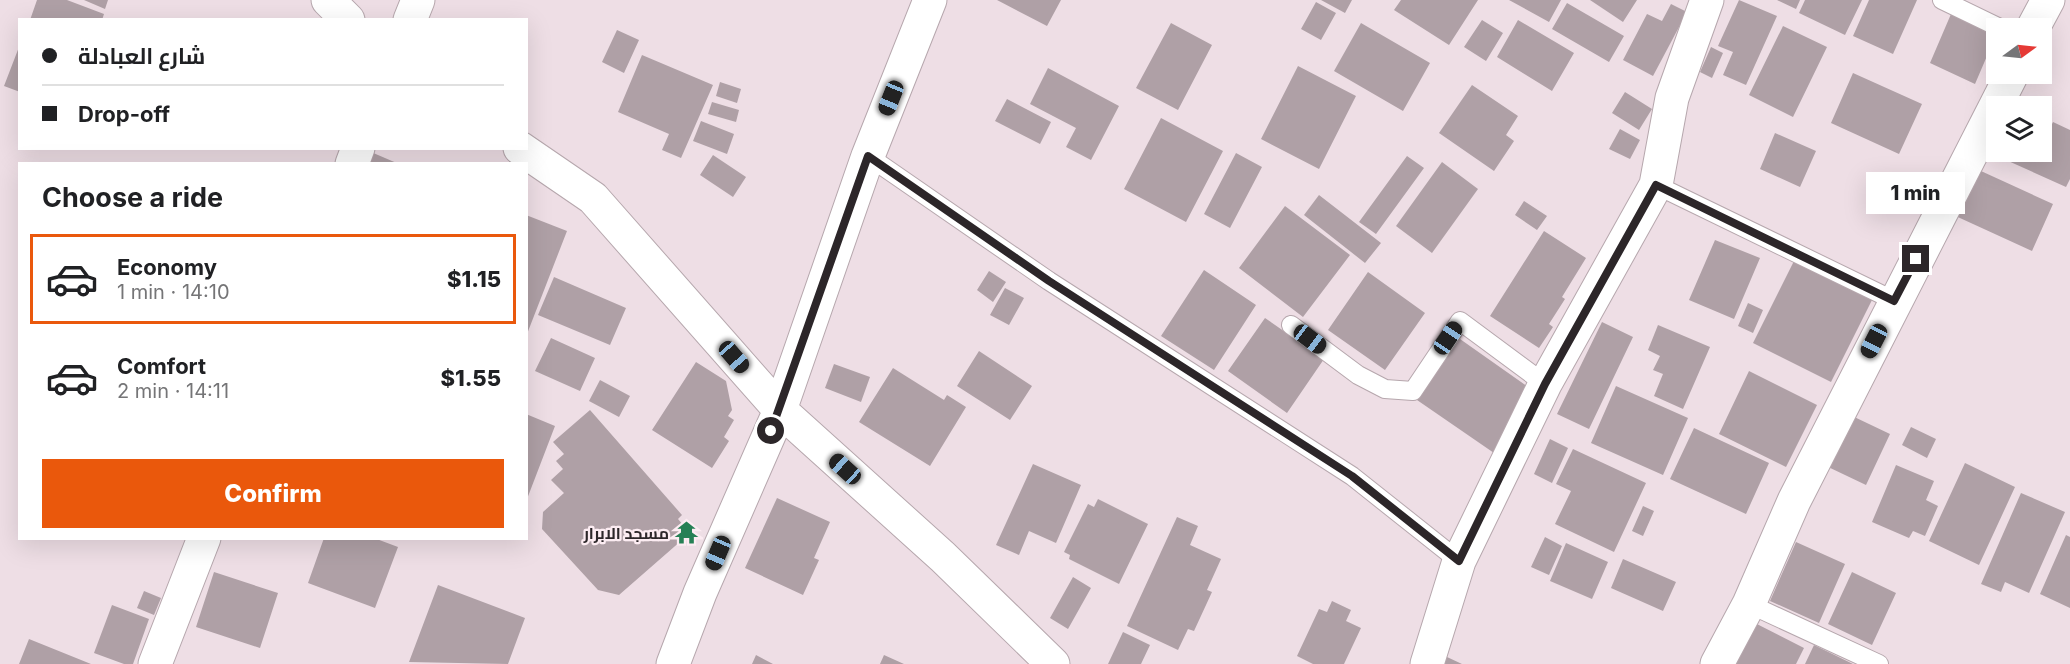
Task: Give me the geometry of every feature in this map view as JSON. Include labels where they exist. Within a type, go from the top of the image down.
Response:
[{"type":"street","points":[[328,0],[346,18]]},
{"type":"street","points":[[411,18],[418,0]]},
{"type":"street","points":[[673,664],[700,593],[780,410],[868,156],[930,0]]},
{"type":"street","points":[[1428,664],[1459,561],[1545,384],[1656,185],[1672,98],[1707,0]]},
{"type":"street","points":[[2038,18],[2048,0]]},
{"type":"street","points":[[1717,664],[1749,604],[1794,501],[1894,301],[2007,84]]},
{"type":"street","points":[[523,150],[593,198],[780,410],[943,557],[1053,664]]},
{"type":"street","points":[[155,664],[203,540]]},
{"type":"lane","points":[[1942,0],[1986,21]]},
{"type":"lane","points":[[868,156],[1049,281],[1352,476],[1459,561]]},
{"type":"lane","points":[[1656,185],[1894,301]]},
{"type":"lane","points":[[1291,325],[1358,375],[1385,389],[1413,391],[1460,321],[1545,384]]},
{"type":"lane","points":[[1749,604],[1880,664]]},
{"type":"building","points":[[37,0],[67,0],[104,14],[103,18],[31,18]]},
{"type":"building","points":[[84,0],[108,0],[105,9]]},
{"type":"building","points":[[997,0],[1061,0],[1047,26]]},
{"type":"building","points":[[1321,0],[1352,0],[1345,13]]},
{"type":"building","points":[[1401,0],[1478,0],[1449,45],[1394,10]]},
{"type":"building","points":[[1509,0],[1561,0],[1549,22]]},
{"type":"building","points":[[1590,0],[1637,0],[1623,22]]},
{"type":"building","points":[[1739,0],[1777,16],[1746,85],[1723,75],[1733,52],[1718,46]]},
{"type":"building","points":[[1777,0],[1800,0],[1796,9]]},
{"type":"building","points":[[1805,0],[1862,0],[1845,35],[1799,13]]},
{"type":"building","points":[[1869,0],[1917,0],[1893,54],[1853,36]]},
{"type":"building","points":[[1316,2],[1336,13],[1321,40],[1301,29]]},
{"type":"building","points":[[1567,3],[1624,36],[1609,62],[1552,29]]},
{"type":"building","points":[[1671,4],[1687,12],[1653,76],[1623,60],[1647,14],[1662,21]]},
{"type":"building","points":[[1951,14],[1986,30],[1986,58],[1975,84],[1930,63]]},
{"type":"building","points":[[1482,20],[1503,33],[1486,61],[1464,47]]},
{"type":"building","points":[[1518,20],[1574,53],[1552,91],[1497,57]]},
{"type":"building","points":[[1171,23],[1212,45],[1178,110],[1136,88]]},
{"type":"building","points":[[1361,23],[1430,63],[1403,111],[1334,71]]},
{"type":"building","points":[[1783,26],[1827,47],[1793,117],[1749,95]]},
{"type":"building","points":[[617,30],[639,40],[624,73],[602,62]]},
{"type":"building","points":[[1711,47],[1723,53],[1712,78],[1700,72]]},
{"type":"building","points":[[18,50],[18,91],[4,86]]},
{"type":"building","points":[[642,55],[713,85],[681,158],[662,150],[669,134],[618,112]]},
{"type":"building","points":[[1298,66],[1356,96],[1319,169],[1261,139]]},
{"type":"building","points":[[1048,68],[1119,106],[1091,160],[1066,147],[1076,128],[1030,104]]},
{"type":"building","points":[[1853,73],[1922,104],[1899,154],[1831,123]]},
{"type":"building","points":[[720,82],[741,89],[737,103],[716,96]]},
{"type":"building","points":[[1472,85],[1518,116],[1506,135],[1514,141],[1494,171],[1439,133]]},
{"type":"building","points":[[1625,92],[1652,109],[1639,130],[1612,113]]},
{"type":"building","points":[[1007,99],[1051,122],[1040,144],[995,121]]},
{"type":"building","points":[[712,102],[739,110],[736,122],[708,114]]},
{"type":"building","points":[[1161,118],[1223,151],[1186,222],[1124,189]]},
{"type":"building","points":[[701,121],[734,134],[727,154],[693,141]]},
{"type":"building","points":[[2053,122],[2070,130],[2070,179],[2066,187],[2010,162],[2052,162]]},
{"type":"building","points":[[1620,129],[1640,140],[1630,159],[1609,149]]},
{"type":"building","points":[[1775,133],[1816,151],[1800,187],[1760,169]]},
{"type":"building","points":[[364,150],[366,150],[394,162],[359,162]]},
{"type":"building","points":[[1236,153],[1262,167],[1230,228],[1204,214]]},
{"type":"building","points":[[713,155],[746,177],[733,197],[700,175]]},
{"type":"building","points":[[1407,156],[1424,168],[1376,234],[1359,222]]},
{"type":"building","points":[[1442,162],[1478,189],[1432,253],[1396,226]]},
{"type":"building","points":[[1970,166],[2053,204],[2032,251],[1949,213]]},
{"type":"building","points":[[1319,195],[1381,243],[1365,263],[1304,215]]},
{"type":"building","points":[[1524,201],[1547,216],[1537,230],[1515,215]]},
{"type":"building","points":[[1285,206],[1350,255],[1303,317],[1239,268]]},
{"type":"building","points":[[528,216],[567,231],[528,331]]},
{"type":"building","points":[[1544,231],[1586,258],[1562,297],[1565,299],[1549,324],[1553,327],[1539,348],[1490,316]]},
{"type":"building","points":[[1715,240],[1760,258],[1734,319],[1689,300]]},
{"type":"building","points":[[1796,257],[1874,296],[1831,382],[1753,343]]},
{"type":"building","points":[[1204,270],[1256,305],[1214,370],[1161,336]]},
{"type":"building","points":[[989,271],[1006,282],[993,302],[977,290]]},
{"type":"building","points":[[1368,272],[1425,313],[1385,370],[1328,330]]},
{"type":"building","points":[[554,277],[626,308],[610,345],[538,315]]},
{"type":"building","points":[[1005,288],[1024,298],[1009,325],[990,315]]},
{"type":"building","points":[[1748,303],[1763,310],[1753,333],[1738,326]]},
{"type":"building","points":[[1265,318],[1324,359],[1287,413],[1228,371]]},
{"type":"building","points":[[1602,322],[1633,337],[1589,429],[1557,414]]},
{"type":"building","points":[[1658,325],[1710,347],[1683,409],[1654,396],[1663,374],[1653,370],[1660,356],[1648,350]]},
{"type":"building","points":[[551,338],[595,358],[580,391],[535,371]]},
{"type":"building","points":[[1460,339],[1528,387],[1494,453],[1417,400]]},
{"type":"building","points":[[979,351],[1032,386],[1010,420],[957,386]]},
{"type":"building","points":[[696,362],[726,381],[732,410],[728,416],[734,420],[724,437],[729,441],[712,468],[652,430]]},
{"type":"building","points":[[834,364],[870,377],[861,402],[825,388]]},
{"type":"building","points":[[893,368],[944,400],[947,395],[966,407],[930,466],[859,422]]},
{"type":"building","points":[[1749,371],[1817,405],[1786,467],[1719,434]]},
{"type":"building","points":[[600,380],[630,396],[619,417],[589,401]]},
{"type":"building","points":[[1616,386],[1688,418],[1663,475],[1591,443]]},
{"type":"building","points":[[590,410],[682,515],[678,519],[690,533],[619,595],[598,590],[542,529],[543,512],[564,493],[551,480],[563,469],[556,461],[564,454],[553,442]]},
{"type":"building","points":[[1848,414],[1890,434],[1866,485],[1824,465]]},
{"type":"building","points":[[528,415],[555,426],[528,496]]},
{"type":"building","points":[[1911,427],[1936,439],[1927,458],[1902,445]]},
{"type":"building","points":[[1694,428],[1769,463],[1746,514],[1670,479]]},
{"type":"building","points":[[1550,439],[1568,448],[1552,483],[1534,474]]},
{"type":"building","points":[[1573,449],[1646,483],[1614,552],[1555,524],[1571,491],[1556,484]]},
{"type":"building","points":[[1965,463],[2015,487],[1979,565],[1929,541]]},
{"type":"building","points":[[1033,464],[1081,485],[1056,543],[1029,531],[1019,555],[996,545]]},
{"type":"building","points":[[1896,465],[1934,481],[1926,500],[1938,506],[1925,536],[1913,531],[1909,538],[1872,522]]},
{"type":"building","points":[[2021,493],[2065,512],[2029,593],[2005,582],[2001,592],[1981,584]]},
{"type":"building","points":[[777,498],[830,522],[814,558],[819,560],[803,595],[745,568]]},
{"type":"building","points":[[1098,499],[1148,524],[1119,584],[1069,559],[1070,555],[1064,552],[1088,504],[1094,507]]},
{"type":"building","points":[[1643,506],[1654,511],[1643,536],[1632,531]]},
{"type":"building","points":[[1177,517],[1198,526],[1190,545],[1221,559],[1207,590],[1212,592],[1194,631],[1188,629],[1178,650],[1127,626]]},
{"type":"building","points":[[2066,535],[2070,537],[2070,608],[2040,594]]},
{"type":"building","points":[[1545,537],[1562,546],[1549,575],[1531,567]]},
{"type":"building","points":[[323,540],[379,540],[398,547],[375,608],[308,583]]},
{"type":"building","points":[[1796,542],[1845,564],[1819,623],[1770,601]]},
{"type":"building","points":[[1566,543],[1608,562],[1592,599],[1550,581]]},
{"type":"building","points":[[1623,559],[1676,582],[1663,611],[1611,588]]},
{"type":"building","points":[[214,572],[278,593],[260,648],[196,627]]},
{"type":"building","points":[[1852,572],[1896,593],[1872,645],[1828,624]]},
{"type":"building","points":[[1073,577],[1091,588],[1068,629],[1050,618]]},
{"type":"building","points":[[438,585],[525,618],[508,664],[409,662]]},
{"type":"building","points":[[144,591],[161,598],[154,615],[137,608]]},
{"type":"building","points":[[1332,601],[1351,610],[1346,621],[1361,628],[1344,664],[1313,664],[1297,656],[1319,609],[1327,612]]},
{"type":"building","points":[[112,605],[149,619],[133,664],[124,664],[94,653]]},
{"type":"building","points":[[1749,620],[1804,648],[1796,664],[1727,664]]},
{"type":"building","points":[[1123,632],[1150,645],[1141,664],[1108,664]]},
{"type":"building","points":[[29,639],[91,664],[19,664]]},
{"type":"building","points":[[1814,645],[1853,664],[1805,664]]},
{"type":"building","points":[[756,655],[773,664],[752,664]]},
{"type":"building","points":[[884,655],[904,664],[880,664]]},
{"type":"building","points":[[1447,657],[1462,664],[1444,664]]},
{"type":"place","name":"مسجد الابرار","points":[[687,533]]},
{"type":"route","points":[[771,431],[868,156],[1049,281],[1352,476],[1459,561],[1545,384],[1656,185],[1802,254],[1894,301],[1916,259]]}]
